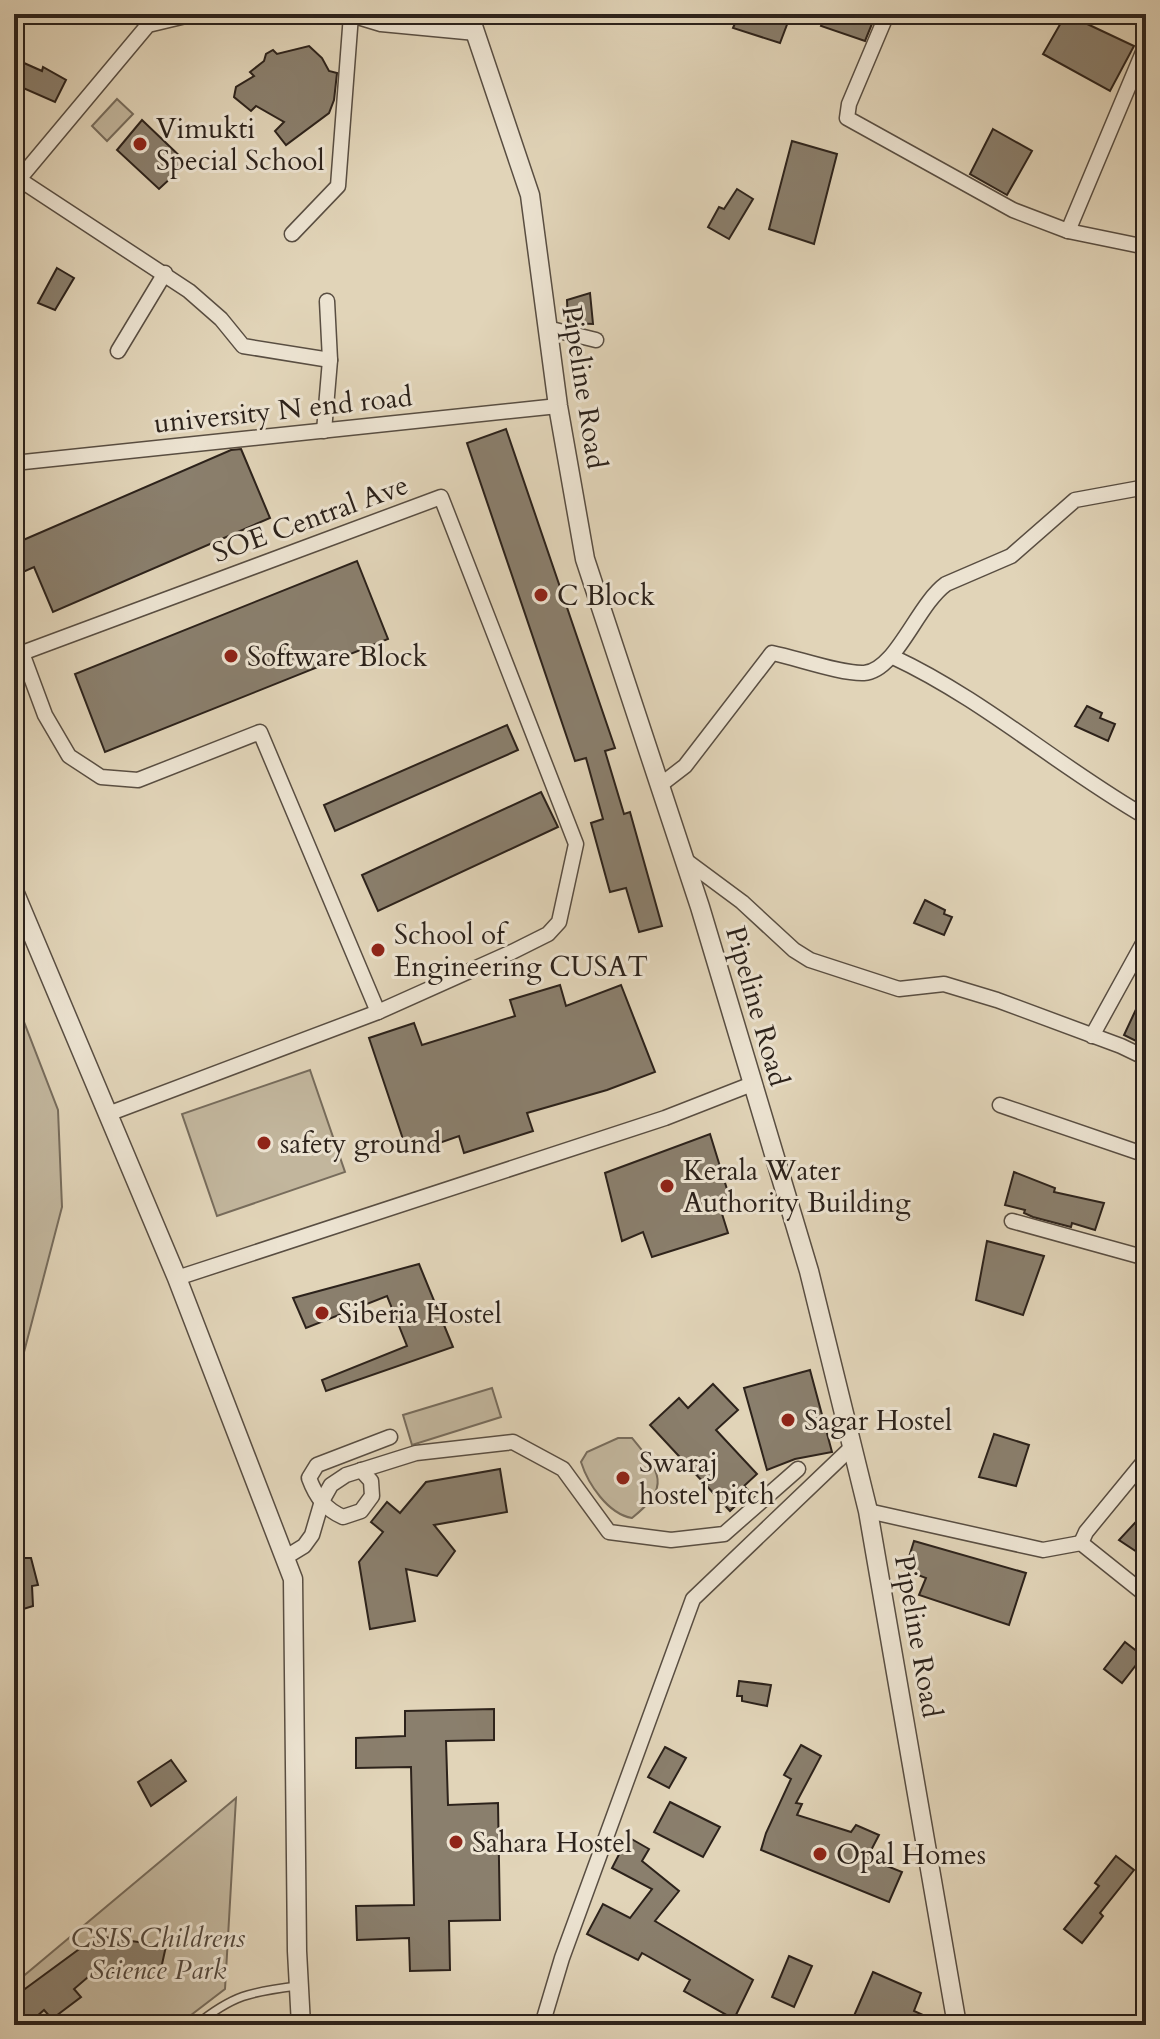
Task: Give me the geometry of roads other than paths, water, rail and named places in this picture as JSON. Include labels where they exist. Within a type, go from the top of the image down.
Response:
[{"type":"street","points":[[194,14],[148,25],[17,177],[165,273],[221,319],[243,346],[330,360]]},
{"type":"street","points":[[292,234],[338,186],[349,14],[381,24],[476,33]]},
{"type":"street","name":"Pipeline Road","points":[[469,14],[530,195],[558,406],[585,559],[700,907],[809,1271],[868,1511],[957,2025]]},
{"type":"street","points":[[887,14],[849,104],[847,118],[1013,210],[1068,231],[1146,247]]},
{"type":"street","points":[[1068,231],[1146,45]]},
{"type":"street","points":[[118,351],[165,273]]},
{"type":"street","points":[[324,431],[330,360],[327,301]]},
{"type":"street","points":[[547,328],[596,340]]},
{"type":"street","name":"university N end road","points":[[14,463],[558,406]]},
{"type":"street","points":[[659,786],[685,766],[772,653],[864,673],[882,668],[893,657],[937,590],[1011,556],[1075,500],[1146,487]]},
{"type":"street","name":"SOE Central Ave","points":[[18,655],[441,497],[576,844],[559,922],[548,934],[378,1012]]},
{"type":"street","points":[[18,655],[45,715],[69,756],[101,777],[138,780],[260,732],[378,1012],[108,1114]]},
{"type":"street","points":[[893,657],[933,676],[1146,817]]},
{"type":"street","points":[[684,859],[742,902],[794,950],[810,960],[899,989],[944,984],[1146,1058]]},
{"type":"street","points":[[14,891],[177,1278],[293,1579],[301,2025]]},
{"type":"street","points":[[1092,1036],[1146,938]]},
{"type":"street","points":[[177,1278],[665,1118],[752,1084]]},
{"type":"street","points":[[1000,1105],[1146,1155]]},
{"type":"street","points":[[1012,1221],[1146,1258]]},
{"type":"street","points":[[361,1470],[371,1481],[372,1496],[361,1511],[343,1517],[329,1511],[314,1492],[309,1478],[317,1465],[390,1437]]},
{"type":"street","points":[[286,1557],[304,1546],[312,1535],[322,1501],[331,1485],[346,1475],[416,1453],[513,1442],[563,1469],[609,1532],[671,1540],[724,1534],[798,1469]]},
{"type":"street","points":[[542,2025],[562,1958],[693,1599],[852,1447]]},
{"type":"street","points":[[1081,1543],[1086,1532],[1146,1459]]},
{"type":"street","points":[[868,1511],[1043,1550],[1081,1543],[1146,1595]]},
{"type":"lane","points":[[196,2025],[223,2003],[254,1991],[299,1986]]},
{"type":"place","name":"Vimukti Special School","points":[[140,144]]},
{"type":"place","name":"C Block","points":[[541,595]]},
{"type":"place","name":"Software Block","points":[[231,656]]},
{"type":"place","name":"School of Engineering CUSAT","points":[[378,950]]},
{"type":"place","name":"safety ground","points":[[264,1143]]},
{"type":"place","name":"Kerala Water Authority Building","points":[[667,1186]]},
{"type":"place","name":"Siberia Hostel","points":[[322,1313]]},
{"type":"place","name":"Sagar Hostel","points":[[788,1420]]},
{"type":"place","name":"Swaraj hostel pitch","points":[[623,1478]]},
{"type":"place","name":"Sahara Hostel","points":[[456,1842]]},
{"type":"place","name":"Opal Homes","points":[[820,1854]]},
{"type":"park label","name":"CSIS Childrens Science Park","points":[[158,1953]]}]
